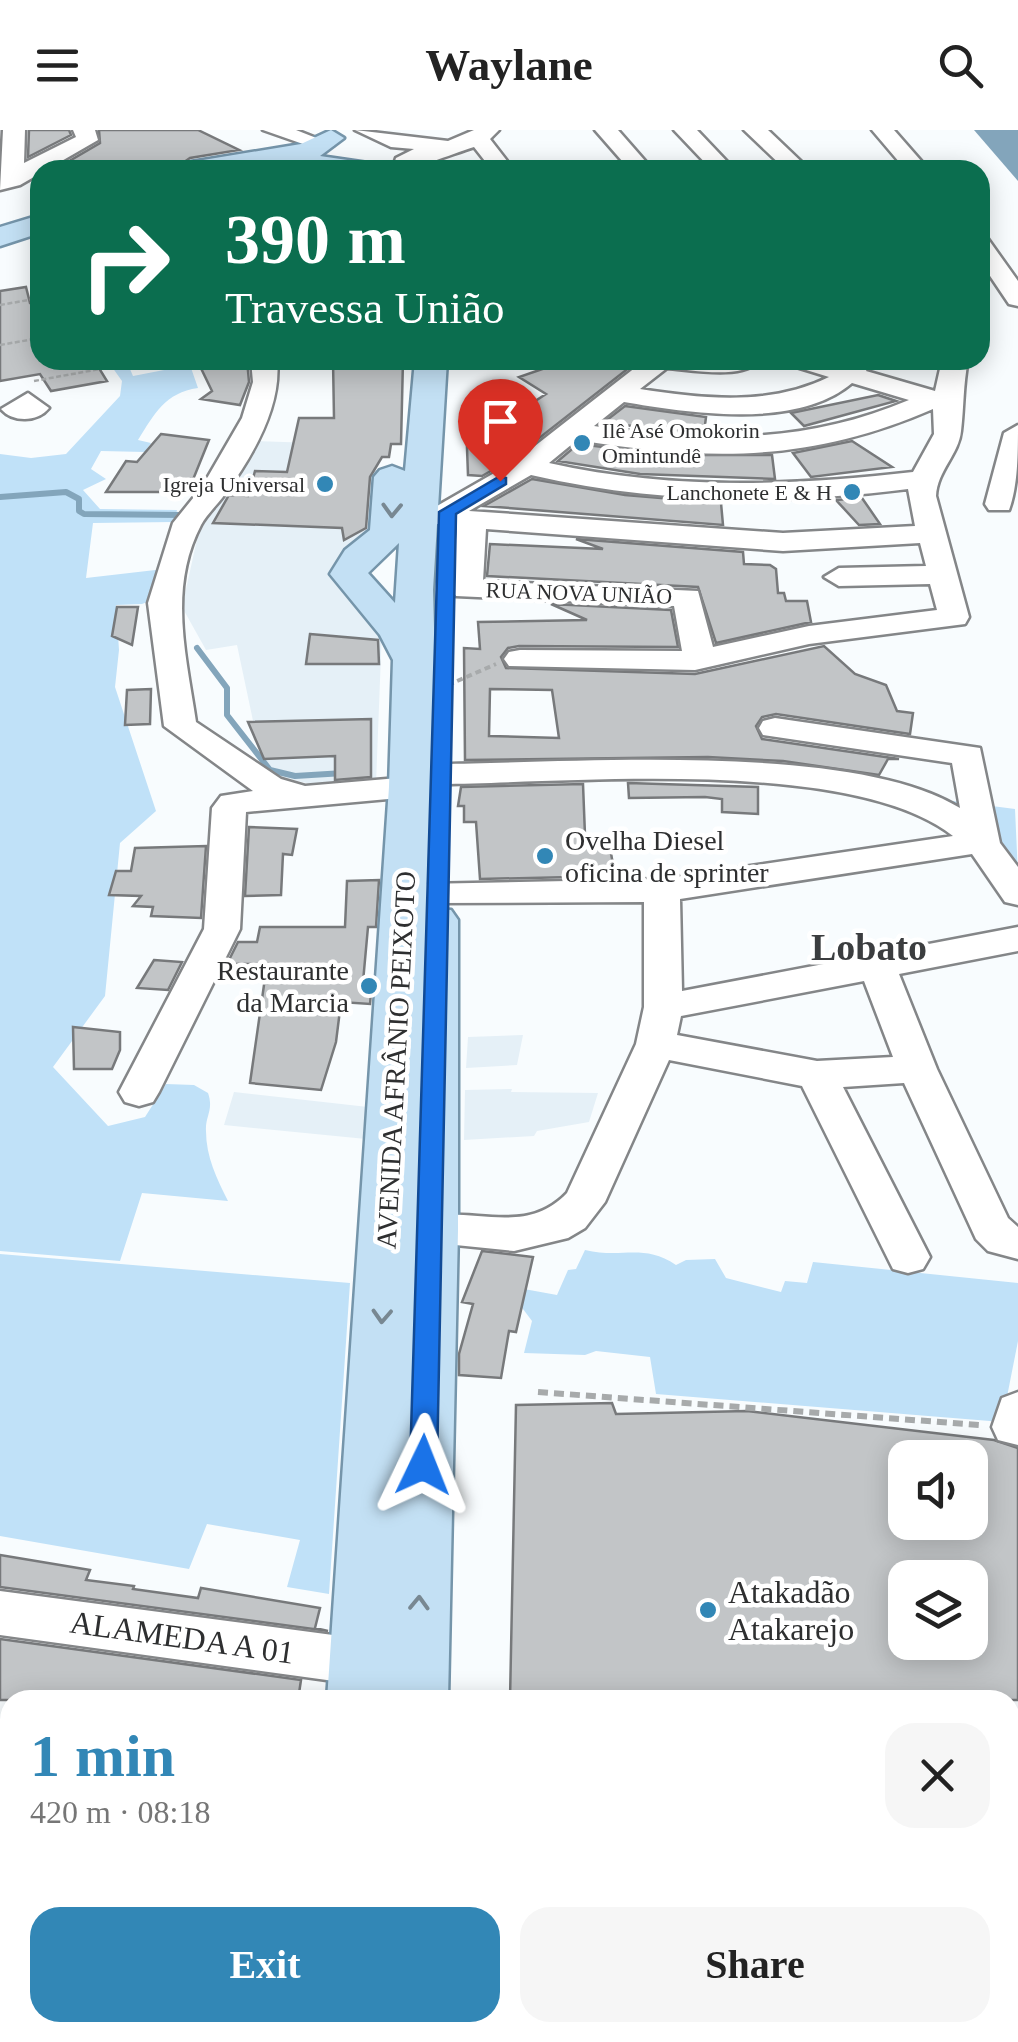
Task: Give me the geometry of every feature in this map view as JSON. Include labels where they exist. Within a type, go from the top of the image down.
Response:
[{"type":"main road","points":[[363,130],[391,160]]},
{"type":"main road","points":[[237,160],[329,136]]},
{"type":"main road","points":[[329,136],[350,160]]},
{"type":"main road","points":[[329,136],[360,160]]},
{"type":"main road","points":[[0,237],[30,227]]},
{"type":"main road","name":"AVENIDA AFRÂNIO PEIXOTO","points":[[431,370],[429,424],[442,586]]},
{"type":"main road","name":"AVENIDA AFRÂNIO PEIXOTO","points":[[362,1681],[429,678],[456,517],[456,370]]},
{"type":"main road","points":[[429,424],[394,470],[388,534],[349,569],[429,678]]},
{"type":"main road","points":[[362,587],[382,593],[442,586]]},
{"type":"main road","name":"AVENIDA AFRÂNIO PEIXOTO","points":[[416,1690],[431,1230],[436,892],[425,780]]},
{"type":"street","points":[[6,181],[14,130]]},
{"type":"street","points":[[274,130],[329,136]]},
{"type":"street","points":[[363,130],[399,142],[475,137]]},
{"type":"street","points":[[606,130],[633,160]]},
{"type":"street","points":[[685,130],[714,160]]},
{"type":"street","points":[[755,130],[788,160]]},
{"type":"street","points":[[883,130],[909,160]]},
{"type":"street","points":[[42,160],[85,135]]},
{"type":"street","points":[[409,160],[475,137]]},
{"type":"street","points":[[475,137],[495,160]]},
{"type":"street","points":[[6,181],[30,167]]},
{"type":"street","points":[[990,258],[1018,299]]},
{"type":"street","points":[[265,370],[266,382],[255,418],[214,490],[187,524],[164,603],[180,726],[268,786],[304,797]]},
{"type":"street","points":[[456,517],[651,370]]},
{"type":"street","points":[[620,394],[735,406],[810,394],[851,370]]},
{"type":"street","points":[[864,370],[939,400]]},
{"type":"street","points":[[520,659],[700,660],[809,635],[952,619],[923,479],[946,438],[939,400],[952,370]]},
{"type":"street","points":[[573,431],[689,448],[785,446],[868,428],[939,400]]},
{"type":"street","points":[[999,504],[1018,433]]},
{"type":"street","points":[[526,466],[655,491],[739,495],[790,494],[923,479]]},
{"type":"street","points":[[456,517],[783,542],[932,534]]},
{"type":"street","points":[[839,577],[944,575]]},
{"type":"street","name":"RUA NOVA UNIÃO","points":[[442,586],[688,598],[700,660]]},
{"type":"street","points":[[775,728],[859,736],[968,755],[983,842]]},
{"type":"street","points":[[139,1092],[222,929],[229,808],[240,801],[304,797],[425,780],[731,775],[838,784],[920,802],[983,842],[1018,894]]},
{"type":"street","points":[[436,892],[662,890],[983,842]]},
{"type":"street","points":[[431,1230],[536,1234],[566,1223],[584,1202],[660,1025],[662,890]]},
{"type":"street","points":[[660,1025],[878,968],[1018,939]]},
{"type":"street","points":[[878,968],[917,1069],[991,1228],[1004,1240],[1018,1243]]},
{"type":"street","points":[[660,1025],[818,1075],[917,1069]]},
{"type":"street","points":[[818,1075],[908,1257]]},
{"type":"street","name":"ALAMEDA A 01","points":[[0,1612],[362,1681]]},
{"type":"path","points":[[0,305],[30,300]]},
{"type":"path","points":[[0,345],[30,340]]},
{"type":"path","points":[[45,379],[100,370]]},
{"type":"path","points":[[429,678],[456,678],[520,659]]},
{"type":"path","points":[[538,1392],[1016,1419]]},
{"type":"shaded area","points":[[974,130],[1018,130],[1018,181]]},
{"type":"shaded area","points":[[114,370],[130,370],[133,376],[192,370],[198,388],[177,394],[156,413],[138,440],[151,443],[145,452],[101,451],[91,469],[106,479],[83,490],[100,509],[177,510],[174,522],[93,523],[86,578],[164,569],[157,598],[142,604],[116,605],[119,650],[115,687],[156,811],[120,843],[105,996],[53,1067],[108,1126],[145,1117],[166,1084],[194,1085],[208,1093],[208,1150],[228,1201],[142,1193],[120,1261],[0,1251],[0,454],[31,458],[66,454],[120,396],[122,381]]},
{"type":"shaded area","points":[[253,441],[374,445],[369,470],[377,470],[371,538],[348,554],[382,629],[376,784],[328,788],[264,773],[237,645],[206,650],[182,607],[200,526],[228,491]]},
{"type":"shaded area","points":[[930,798],[1015,809],[1018,875]]},
{"type":"shaded area","points":[[523,1035],[517,1065],[466,1068],[468,1037]]},
{"type":"shaded area","points":[[512,1089],[511,1092],[598,1093],[589,1122],[537,1131],[534,1136],[464,1140],[465,1090]]},
{"type":"shaded area","points":[[234,1092],[368,1107],[366,1139],[224,1125]]},
{"type":"shaded area","points":[[585,1250],[642,1253],[676,1265],[686,1260],[715,1259],[726,1278],[781,1292],[785,1281],[807,1283],[813,1262],[1018,1283],[1018,1341],[1002,1422],[656,1394],[650,1357],[596,1351],[585,1355],[524,1353],[532,1321],[520,1305],[524,1289],[557,1295],[568,1270],[576,1269]]},
{"type":"shaded area","points":[[0,1254],[350,1283],[329,1594],[287,1587],[300,1540],[207,1524],[189,1569],[0,1536]]},
{"type":"building","points":[[29,130],[69,130],[71,135],[28,157]]},
{"type":"building","points":[[99,130],[198,130],[239,150],[187,160],[71,160],[100,143]]},
{"type":"building","points":[[26,287],[30,303],[30,370],[100,370],[107,381],[51,391],[40,374],[0,381],[0,291]]},
{"type":"building","points":[[202,370],[248,370],[249,382],[240,405],[201,399],[212,391]]},
{"type":"building","points":[[333,370],[403,370],[401,444],[391,444],[389,457],[382,457],[370,477],[366,528],[344,540],[342,528],[213,523],[229,495],[248,496],[255,471],[287,472],[299,418],[334,418]]},
{"type":"building","points":[[539,370],[626,370],[515,457],[482,476],[468,475],[466,421],[504,421],[546,394],[519,377]]},
{"type":"building","points":[[878,395],[896,401],[804,426],[791,413]]},
{"type":"building","points":[[625,406],[706,417],[704,433],[603,423]]},
{"type":"building","points":[[161,434],[209,440],[188,492],[106,492],[126,461],[137,462]]},
{"type":"building","points":[[852,441],[892,467],[811,477],[793,453]]},
{"type":"building","points":[[578,444],[670,455],[772,455],[775,479],[640,474],[558,461]]},
{"type":"building","points":[[532,479],[625,495],[721,503],[723,525],[484,506]]},
{"type":"building","points":[[862,498],[880,524],[859,525],[836,500]]},
{"type":"building","points":[[576,539],[743,552],[744,564],[770,565],[776,569],[778,593],[784,593],[786,601],[807,601],[811,622],[716,643],[698,587],[487,576],[490,544],[603,549]]},
{"type":"building","points":[[551,604],[671,610],[678,647],[519,646],[508,648],[501,657],[506,668],[695,674],[824,646],[855,674],[886,685],[897,711],[913,713],[910,734],[776,714],[762,717],[756,726],[762,739],[899,759],[888,759],[879,775],[783,761],[708,757],[465,760],[464,648],[480,649],[478,622],[587,620]],"holes":[[[490,689],[552,690],[559,738],[489,736]]]},
{"type":"building","points":[[117,607],[138,607],[132,645],[112,636]]},
{"type":"building","points":[[310,634],[378,640],[379,664],[306,664]]},
{"type":"building","points":[[151,689],[150,724],[125,725],[127,690]]},
{"type":"building","points":[[371,719],[371,777],[335,780],[335,756],[264,759],[248,722]]},
{"type":"building","points":[[628,783],[758,787],[758,814],[722,812],[722,799],[629,798]]},
{"type":"building","points":[[583,784],[585,835],[608,836],[615,876],[480,879],[476,822],[464,822],[464,806],[458,806],[461,787]]},
{"type":"building","points":[[249,827],[297,829],[292,855],[283,854],[281,895],[245,896]]},
{"type":"building","points":[[206,846],[201,918],[151,916],[153,907],[133,906],[141,896],[109,895],[116,871],[131,871],[135,848]]},
{"type":"building","points":[[379,880],[376,927],[368,927],[363,982],[372,982],[370,1004],[341,1002],[336,1042],[321,1090],[250,1083],[267,964],[227,964],[238,942],[257,942],[260,927],[345,927],[347,881]]},
{"type":"building","points":[[154,960],[182,962],[168,990],[137,988]]},
{"type":"building","points":[[73,1027],[120,1032],[120,1050],[112,1069],[74,1069]]},
{"type":"building","points":[[482,1251],[533,1257],[516,1332],[509,1331],[501,1378],[459,1375],[459,1354],[473,1304],[462,1302]]},
{"type":"building","name":"Atakadão Atakarejo","points":[[612,1403],[616,1414],[747,1411],[994,1440],[1018,1448],[1018,1690],[510,1690],[516,1405]]},
{"type":"building","points":[[0,1555],[90,1570],[86,1580],[134,1586],[133,1589],[198,1598],[201,1588],[320,1608],[315,1628],[328,1631],[0,1587]]},
{"type":"building","points":[[0,1639],[301,1680],[300,1690],[0,1690]]},
{"type":"waterway","points":[[0,497],[66,492],[79,499],[79,511],[84,514],[182,515]]},
{"type":"waterway","points":[[197,648],[227,688],[227,715],[270,770],[295,776],[344,773]]},
{"type":"place","name":"Ilê Asé Omokorin Omintundê","points":[[582,443]]},
{"type":"place","name":"Igreja Universal","points":[[325,484]]},
{"type":"place","name":"Lanchonete E & H","points":[[852,492]]},
{"type":"place","name":"Ovelha Diesel oficina de sprinter","points":[[545,856]]},
{"type":"place","name":"Restaurante da Marcia","points":[[369,986]]},
{"type":"place","name":"Atakadão Atakarejo","points":[[708,1610]]},
{"type":"district","name":"Lobato","points":[[869,947]]},
{"type":"route","points":[[423,1465],[448,512],[500,481]]}]
